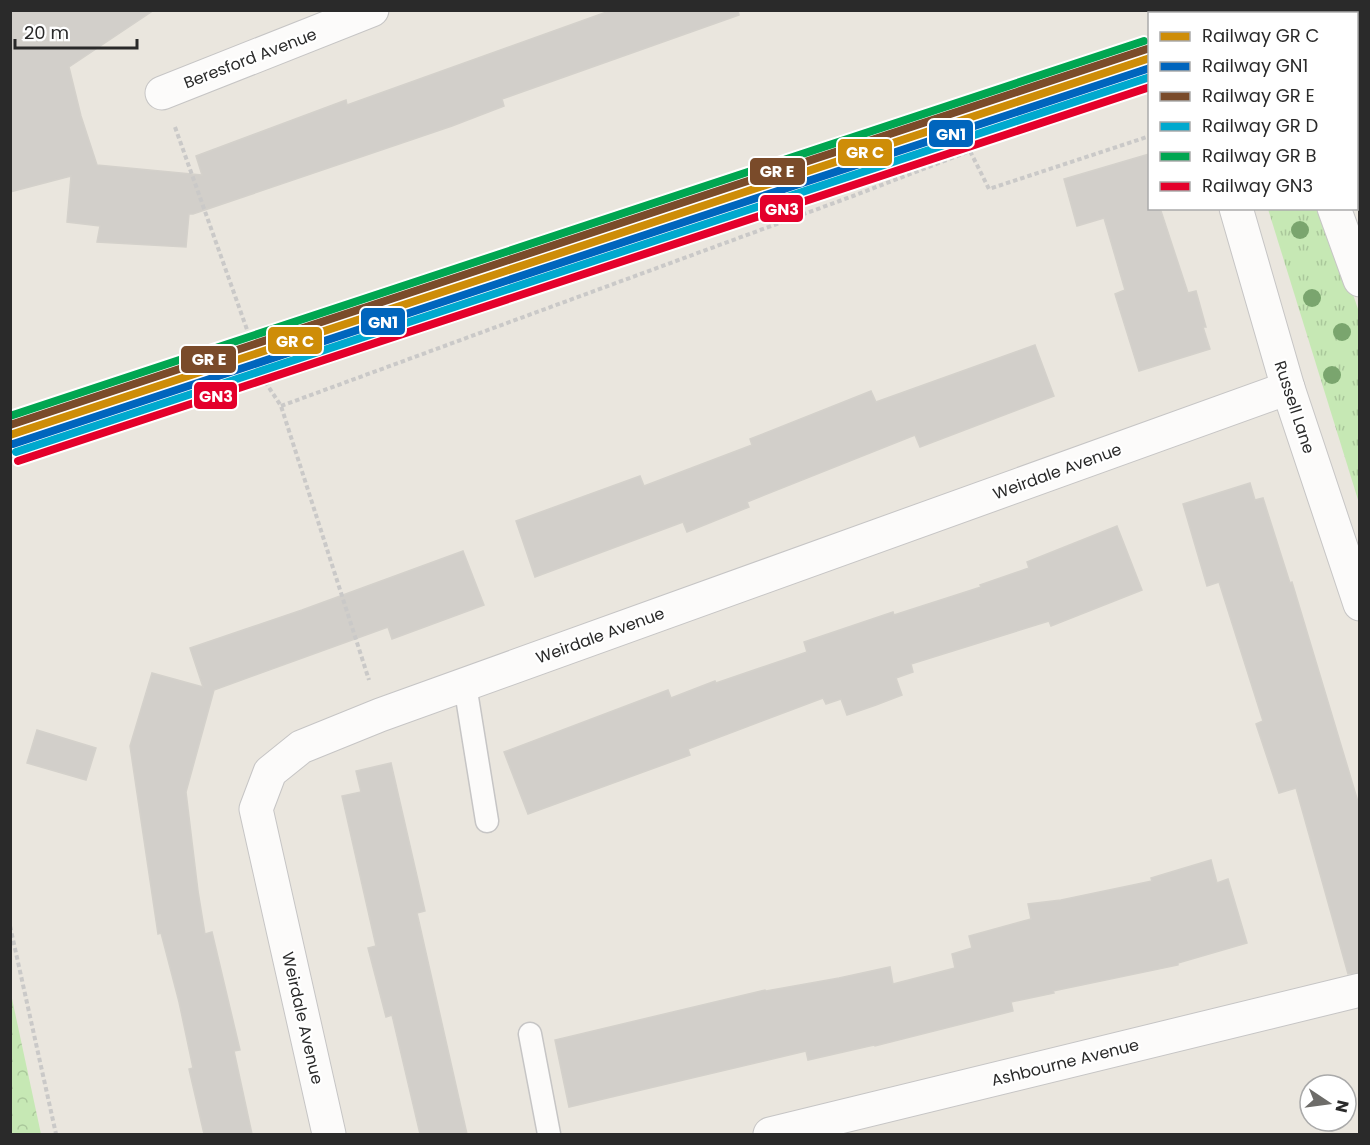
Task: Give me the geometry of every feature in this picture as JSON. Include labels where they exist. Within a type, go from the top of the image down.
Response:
[{"type":"street","name":"Beresford Avenue","points":[[162,93],[372,10]]},
{"type":"street","name":"Russell Lane","points":[[1237,210],[1288,388],[1359,604]]},
{"type":"street","points":[[1335,210],[1359,280]]},
{"type":"street","name":"Weirdale Avenue","points":[[329,1134],[256,809],[270,772],[301,747],[380,715],[1288,388]]},
{"type":"street","name":"Ashbourne Avenue","points":[[770,1134],[1359,990]]},
{"type":"lane","points":[[465,685],[487,821]]},
{"type":"lane","points":[[530,1035],[549,1134]]},
{"type":"path","points":[[162,93],[266,383],[282,406],[380,715]]},
{"type":"path","points":[[282,406],[854,196],[970,151],[989,189],[1148,136]]},
{"type":"path","points":[[10,926],[56,1134]]},
{"type":"green space","points":[[1268,210],[1324,210],[1359,312],[1359,503]]},
{"type":"green space","points":[[11,994],[41,1134],[11,1134]]},
{"type":"shaded area","points":[[1293,11],[1342,12],[1294,12]]},
{"type":"building","points":[[10,10],[154,10],[69,67],[81,116],[97,165],[202,175],[196,156],[346,100],[347,105],[612,10],[738,10],[739,15],[502,99],[504,106],[452,126],[189,214],[186,247],[97,242],[100,226],[67,222],[71,176],[10,192]]},
{"type":"building","points":[[1148,154],[1148,210],[1161,210],[1188,293],[1196,291],[1210,349],[1139,371],[1115,294],[1125,290],[1104,218],[1077,226],[1064,179]]},
{"type":"building","points":[[1035,345],[1054,396],[920,447],[915,435],[747,502],[749,507],[687,532],[683,522],[535,577],[516,521],[640,476],[644,486],[752,445],[750,439],[871,391],[876,402]]},
{"type":"building","points":[[1250,483],[1255,500],[1263,498],[1290,583],[1292,582],[1359,805],[1359,972],[1348,974],[1296,788],[1279,793],[1256,724],[1263,721],[1219,582],[1207,586],[1183,504]]},
{"type":"building","points":[[1117,526],[1142,590],[1051,626],[1049,621],[911,664],[913,672],[896,678],[902,695],[876,705],[847,715],[841,699],[826,704],[823,698],[688,749],[690,755],[528,814],[504,752],[668,690],[671,698],[715,681],[716,683],[807,652],[804,642],[893,612],[894,615],[981,587],[980,585],[1029,568],[1027,562]]},
{"type":"building","points":[[463,551],[484,605],[392,639],[388,627],[214,690],[186,792],[205,934],[212,932],[240,1050],[234,1051],[252,1134],[204,1134],[189,1069],[193,1068],[179,1002],[161,933],[158,934],[130,746],[152,673],[203,687],[190,648]]},
{"type":"building","points":[[37,730],[96,748],[86,780],[27,763]]},
{"type":"building","points":[[391,763],[425,911],[417,913],[467,1134],[420,1134],[392,1015],[386,1017],[368,948],[376,946],[342,796],[361,792],[356,771]]},
{"type":"building","points":[[1211,860],[1217,883],[1228,879],[1247,943],[1178,963],[1178,965],[1011,1002],[1013,1011],[875,1046],[808,1060],[806,1051],[569,1107],[555,1040],[765,990],[890,967],[893,984],[955,968],[952,954],[972,948],[969,936],[1031,919],[1028,904],[1061,900],[1152,881],[1151,878]]},
{"type":"transit line","points":[[10,416],[1144,41]]},
{"type":"transit line","points":[[10,425],[1147,49]]},
{"type":"transit line","points":[[10,435],[1148,59]]},
{"type":"transit line","points":[[16,452],[1148,78]]},
{"type":"rail line","name":"GN1","points":[[13,444],[1148,69]]},
{"type":"rail line","name":"GN3","points":[[18,461],[1148,88]]}]
